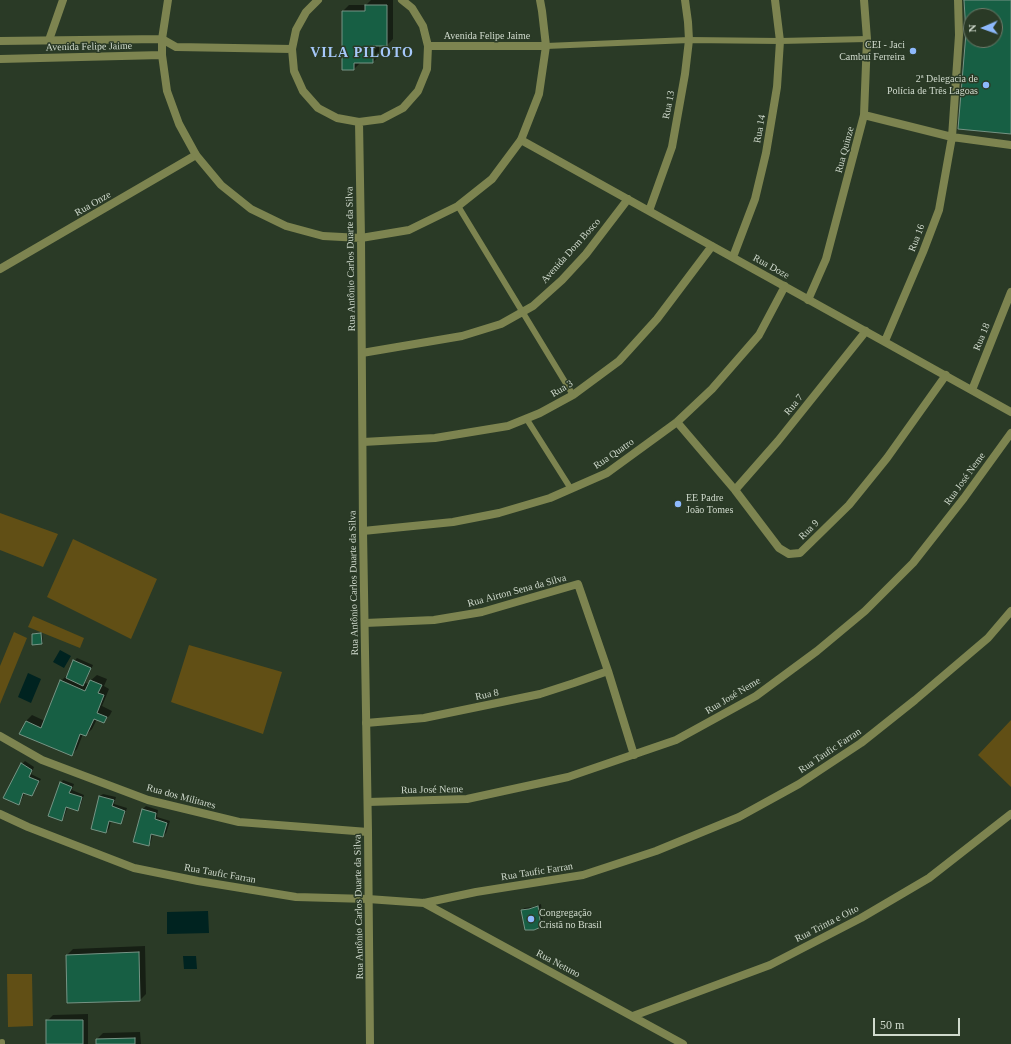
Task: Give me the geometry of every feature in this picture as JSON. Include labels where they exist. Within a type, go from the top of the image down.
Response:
[{"type":"street","points":[[49,40],[63,0]]},
{"type":"street","points":[[168,0],[162,39],[162,55],[167,91],[179,124],[196,156],[221,185],[251,209],[286,226],[322,236],[361,238],[409,230],[458,206],[492,179],[521,140],[539,94],[546,46],[540,0]]},
{"type":"street","points":[[318,0],[306,12],[296,30],[292,49],[294,71],[303,91],[318,108],[337,118],[359,122],[382,119],[402,108],[418,91],[427,69],[428,46],[423,26],[412,8],[402,0]]},
{"type":"street","name":"Rua 13","points":[[649,210],[672,146],[685,74],[689,40],[685,0]]},
{"type":"street","name":"Rua 14","points":[[732,257],[755,199],[766,153],[777,87],[780,41],[776,0]]},
{"type":"street","name":"Rua Quinze","points":[[808,300],[826,259],[864,115],[867,39],[864,0]]},
{"type":"street","name":"Rua 16","points":[[885,341],[923,252],[939,210],[952,137],[959,35],[958,0]]},
{"type":"street","points":[[162,39],[176,47],[292,49]]},
{"type":"street","name":"Avenida Felipe Jaime","points":[[0,41],[162,39]]},
{"type":"street","name":"Avenida Felipe Jaime","points":[[428,46],[546,46]]},
{"type":"street","name":"Avenida Felipe Jaime","points":[[0,59],[162,55],[176,47]]},
{"type":"street","points":[[864,115],[952,137],[1011,145]]},
{"type":"street","name":"Rua Antônio Carlos Duarte da Silva","points":[[359,122],[370,1044]]},
{"type":"street","name":"Rua Doze","points":[[521,140],[1011,412]]},
{"type":"street","name":"Rua Onze","points":[[0,269],[196,156]]},
{"type":"street","name":"Avenida Dom Bosco","points":[[362,353],[462,336],[500,324],[523,312],[533,306],[562,280],[586,254],[628,199]]},
{"type":"street","name":"Rua 3","points":[[363,442],[435,438],[508,426],[540,413],[573,395],[619,361],[657,319],[712,246]]},
{"type":"street","name":"Rua Quatro","points":[[363,531],[461,521],[499,513],[550,498],[607,473],[677,422],[712,389],[759,335],[785,286]]},
{"type":"street","name":"Rua 18","points":[[972,390],[1011,292]]},
{"type":"street","name":"Rua 7","points":[[735,490],[801,413],[866,331]]},
{"type":"street","name":"Rua 9","points":[[677,422],[735,490],[779,548],[789,554],[800,553],[849,505],[886,458],[946,375]]},
{"type":"street","name":"Rua José Neme","points":[[368,802],[467,799],[568,777],[676,740],[756,696],[817,651],[865,611],[913,563],[964,498],[1011,433]]},
{"type":"street","name":"Rua Airton Sena da Silva","points":[[365,624],[434,620],[482,612],[578,584],[608,671]]},
{"type":"street","name":"Rua Taufic Farran","points":[[0,814],[28,827],[134,868],[198,881],[296,897],[368,899],[424,903],[476,892],[583,875],[656,851],[740,817],[799,784],[861,743],[915,700],[988,638],[1011,611]]},
{"type":"street","points":[[608,671],[634,755]]},
{"type":"street","name":"Rua 8","points":[[366,723],[424,718],[519,698],[546,692],[608,671]]},
{"type":"street","name":"Rua dos Militares","points":[[0,736],[42,760],[148,800],[239,822],[368,832]]},
{"type":"street","name":"Rua Trinta e Oito","points":[[633,1016],[770,964],[861,918],[928,878],[1011,814]]},
{"type":"street","name":"Rua Netuno","points":[[424,903],[683,1044]]},
{"type":"lane","points":[[546,46],[689,40],[780,41],[867,39]]},
{"type":"lane","points":[[458,206],[573,395]]},
{"type":"lane","points":[[526,418],[571,489]]},
{"type":"shaded area","points":[[0,513],[58,534],[43,567],[0,550]]},
{"type":"shaded area","points":[[73,539],[157,579],[131,639],[47,597]]},
{"type":"shaded area","points":[[33,616],[84,638],[80,648],[28,627]]},
{"type":"shaded area","points":[[14,632],[27,638],[0,704],[0,666]]},
{"type":"shaded area","points":[[189,645],[282,672],[263,734],[171,702]]},
{"type":"shaded area","points":[[1011,720],[1011,787],[978,755]]},
{"type":"shaded area","points":[[7,974],[32,974],[33,1026],[8,1027]]},
{"type":"water","points":[[60,650],[71,656],[64,668],[53,662]]},
{"type":"water","points":[[28,673],[41,679],[31,703],[18,697]]},
{"type":"water","points":[[208,911],[209,933],[167,934],[167,912]]},
{"type":"water","points":[[183,956],[196,956],[197,969],[184,969]]},
{"type":"building","name":"2ª Delegacia de Polícia de Três Lagoas","points":[[964,0],[1011,0],[1011,134],[958,129],[965,48],[1003,48],[1003,8],[964,8]]},
{"type":"building","points":[[365,5],[387,5],[387,46],[373,46],[373,63],[354,63],[354,70],[342,70],[342,11],[365,11]]},
{"type":"building","points":[[41,633],[42,644],[32,645],[32,634]]},
{"type":"building","points":[[73,660],[91,668],[83,686],[66,678]]},
{"type":"building","points":[[60,680],[85,691],[90,680],[102,685],[98,693],[104,695],[97,713],[107,717],[104,723],[94,719],[86,736],[80,734],[72,756],[19,734],[26,721],[41,728]]},
{"type":"building","points":[[21,763],[32,770],[29,777],[39,781],[32,796],[23,793],[19,805],[3,798]]},
{"type":"building","points":[[60,782],[72,787],[69,793],[82,797],[78,811],[66,807],[62,821],[48,816]]},
{"type":"building","points":[[99,796],[114,800],[112,806],[125,811],[121,824],[109,821],[106,833],[91,829]]},
{"type":"building","points":[[142,809],[156,813],[155,819],[167,823],[163,837],[151,834],[149,846],[133,842]]},
{"type":"building","name":"Congregação Cristã no Brasil","points":[[538,906],[541,927],[534,930],[525,930],[521,910]]},
{"type":"building","points":[[139,952],[140,1001],[67,1003],[66,955]]},
{"type":"building","points":[[46,1020],[83,1020],[83,1044],[46,1044]]},
{"type":"building","points":[[135,1038],[135,1044],[96,1044],[96,1039]]},
{"type":"place","name":"CEI - Jaci Cambuí Ferreira","points":[[913,51]]},
{"type":"place","name":"2ª Delegacia de Polícia de Três Lagoas","points":[[986,85]]},
{"type":"place","name":"EE Padre João Tomes","points":[[678,504]]},
{"type":"place","name":"Congregação Cristã no Brasil","points":[[531,919]]},
{"type":"district","name":"VILA PILOTO","points":[[362,53]]}]
